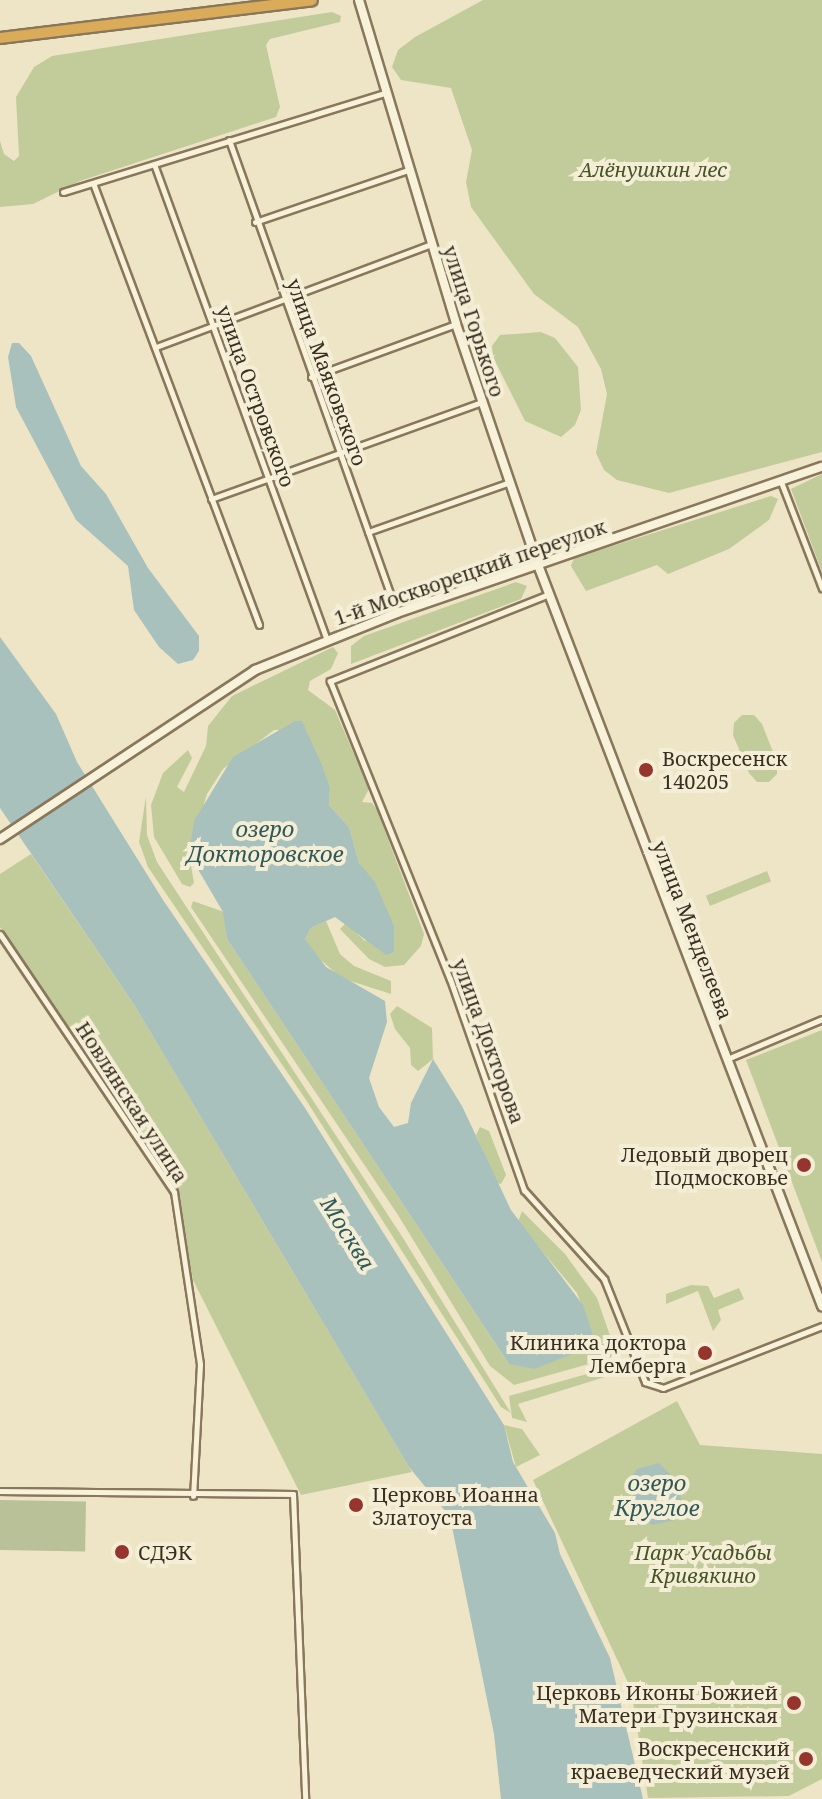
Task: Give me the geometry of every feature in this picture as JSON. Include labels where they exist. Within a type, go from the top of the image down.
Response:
[{"type":"highway","points":[[0,38],[312,0]]},
{"type":"main road","name":"улица Горького","points":[[359,0],[384,93],[456,324],[538,565]]},
{"type":"main road","name":"1-й Москворецкий переулок","points":[[0,839],[180,715],[255,670],[397,613],[822,467]]},
{"type":"main road","name":"улица Менделеева","points":[[538,565],[822,1306]]},
{"type":"street","points":[[63,192],[384,93]]},
{"type":"street","name":"улица Маяковского","points":[[229,140],[255,222],[397,613]]},
{"type":"street","name":"улица Островского","points":[[154,164],[327,640]]},
{"type":"street","points":[[255,222],[408,170]]},
{"type":"street","points":[[93,183],[259,625]]},
{"type":"street","points":[[156,347],[432,244]]},
{"type":"street","points":[[311,377],[456,324]]},
{"type":"street","points":[[211,499],[483,402]]},
{"type":"street","points":[[368,532],[510,482]]},
{"type":"street","points":[[781,482],[822,588]]},
{"type":"street","name":"улица Докторова","points":[[550,593],[330,681],[450,979],[524,1190],[604,1279],[643,1377],[653,1388],[822,1326]]},
{"type":"street","name":"Новлянская улица","points":[[0,934],[174,1192],[200,1364],[193,1496]]},
{"type":"street","points":[[726,1059],[822,1019]]},
{"type":"street","points":[[0,1491],[193,1496],[293,1494],[305,1799]]},
{"type":"green space","name":"Алёнушкин лес","points":[[483,0],[822,0],[822,452],[669,493],[617,480],[604,470],[596,453],[607,394],[601,369],[578,327],[534,294],[471,207],[466,182],[472,150],[451,88],[401,80],[392,67],[398,50],[415,37]]},
{"type":"green space","points":[[332,12],[341,16],[340,22],[270,39],[266,45],[280,107],[276,117],[80,181],[33,204],[0,207],[0,141],[4,154],[14,161],[19,156],[16,97],[34,67],[52,56]]},
{"type":"green space","points":[[541,332],[555,338],[578,367],[581,410],[575,425],[561,437],[525,421],[493,357],[492,346],[500,335]]},
{"type":"green space","points":[[822,474],[822,572],[791,489]]},
{"type":"green space","points":[[771,496],[778,499],[769,520],[729,549],[668,574],[657,565],[586,591],[571,566],[574,558]]},
{"type":"green space","points":[[516,582],[527,586],[521,599],[351,664],[351,646],[364,636]]},
{"type":"green space","points":[[333,647],[338,653],[331,669],[310,681],[308,690],[335,710],[369,789],[362,802],[372,803],[377,810],[424,934],[421,946],[404,965],[385,967],[369,959],[340,929],[346,923],[365,941],[388,920],[359,863],[349,827],[329,805],[330,788],[306,730],[274,730],[223,769],[207,794],[189,854],[194,883],[190,887],[182,884],[154,837],[151,805],[163,773],[188,750],[192,758],[177,787],[184,792],[206,746],[208,726],[232,696]]},
{"type":"green space","points":[[742,715],[754,715],[762,724],[777,762],[777,774],[769,782],[757,782],[749,773],[733,735],[734,723]]},
{"type":"green space","points":[[146,796],[147,835],[157,862],[403,1238],[511,1413],[501,1407],[306,1100],[148,867],[139,842]]},
{"type":"green space","points":[[31,854],[133,1003],[412,1472],[301,1495],[193,1280],[177,1190],[0,927],[0,874]]},
{"type":"green space","points":[[767,871],[771,881],[710,906],[706,896]]},
{"type":"green space","points":[[193,901],[224,912],[227,939],[509,1364],[580,1351],[593,1335],[577,1293],[518,1222],[522,1211],[565,1254],[597,1298],[615,1350],[610,1358],[514,1385],[490,1366],[398,1215],[191,907]]},
{"type":"green space","points":[[326,921],[340,954],[354,966],[391,981],[391,994],[341,978],[313,953],[305,939],[311,928]]},
{"type":"green space","points":[[397,1006],[432,1028],[433,1059],[418,1071],[411,1065],[410,1048],[395,1029],[390,1014]]},
{"type":"green space","name":"Ледовый дворец Подмосковье","points":[[822,1030],[822,1262],[746,1060]]},
{"type":"green space","points":[[480,1127],[489,1131],[506,1175],[501,1184],[496,1183],[476,1135]]},
{"type":"green space","points":[[691,1285],[708,1286],[714,1298],[739,1288],[744,1299],[718,1310],[721,1320],[713,1331],[698,1291],[666,1304],[666,1294]]},
{"type":"green space","points":[[615,1366],[621,1372],[518,1404],[527,1422],[512,1418],[509,1396]]},
{"type":"green space","name":"Парк Усадьбы Кривякино","points":[[677,1401],[700,1445],[822,1454],[822,1779],[789,1796],[648,1798],[631,1689],[533,1480]]},
{"type":"green space","points":[[504,1425],[522,1429],[540,1455],[516,1467]]},
{"type":"green space","points":[[0,1500],[86,1502],[85,1551],[0,1550]]},
{"type":"water","points":[[12,343],[19,343],[31,356],[81,466],[106,494],[148,568],[199,636],[199,651],[193,660],[178,664],[159,647],[134,610],[128,566],[76,520],[16,407],[8,357]]},
{"type":"water","name":"Москва","points":[[0,637],[56,714],[77,762],[163,900],[305,1108],[504,1425],[513,1462],[555,1533],[560,1554],[610,1658],[643,1799],[501,1799],[494,1734],[450,1517],[409,1467],[133,1003],[0,808]]},
{"type":"water","name":"озеро Докторовское","points":[[295,721],[302,721],[330,788],[329,805],[349,827],[359,863],[375,882],[394,926],[394,952],[386,955],[335,917],[311,928],[305,939],[326,967],[385,1001],[387,1022],[369,1078],[379,1107],[394,1127],[408,1123],[411,1103],[433,1059],[462,1106],[511,1210],[583,1305],[593,1335],[580,1351],[534,1369],[509,1364],[227,939],[223,912],[189,854],[194,821],[233,757]]},
{"type":"water","name":"озеро Круглое","points":[[659,1463],[678,1482],[682,1505],[676,1520],[652,1525],[636,1509],[629,1481],[637,1469]]},
{"type":"place","name":"Воскресенск 140205","points":[[646,770]]},
{"type":"place","name":"Ледовый дворец Подмосковье","points":[[804,1165]]},
{"type":"place","name":"Клиника доктора Лемберга","points":[[705,1353]]},
{"type":"place","name":"Церковь Иоанна Златоуста","points":[[356,1505]]},
{"type":"place","name":"СДЭК","points":[[122,1552]]},
{"type":"place","name":"Церковь Иконы Божией Матери Грузинская","points":[[794,1703]]},
{"type":"place","name":"Воскресенский краеведческий музей","points":[[806,1759]]}]
